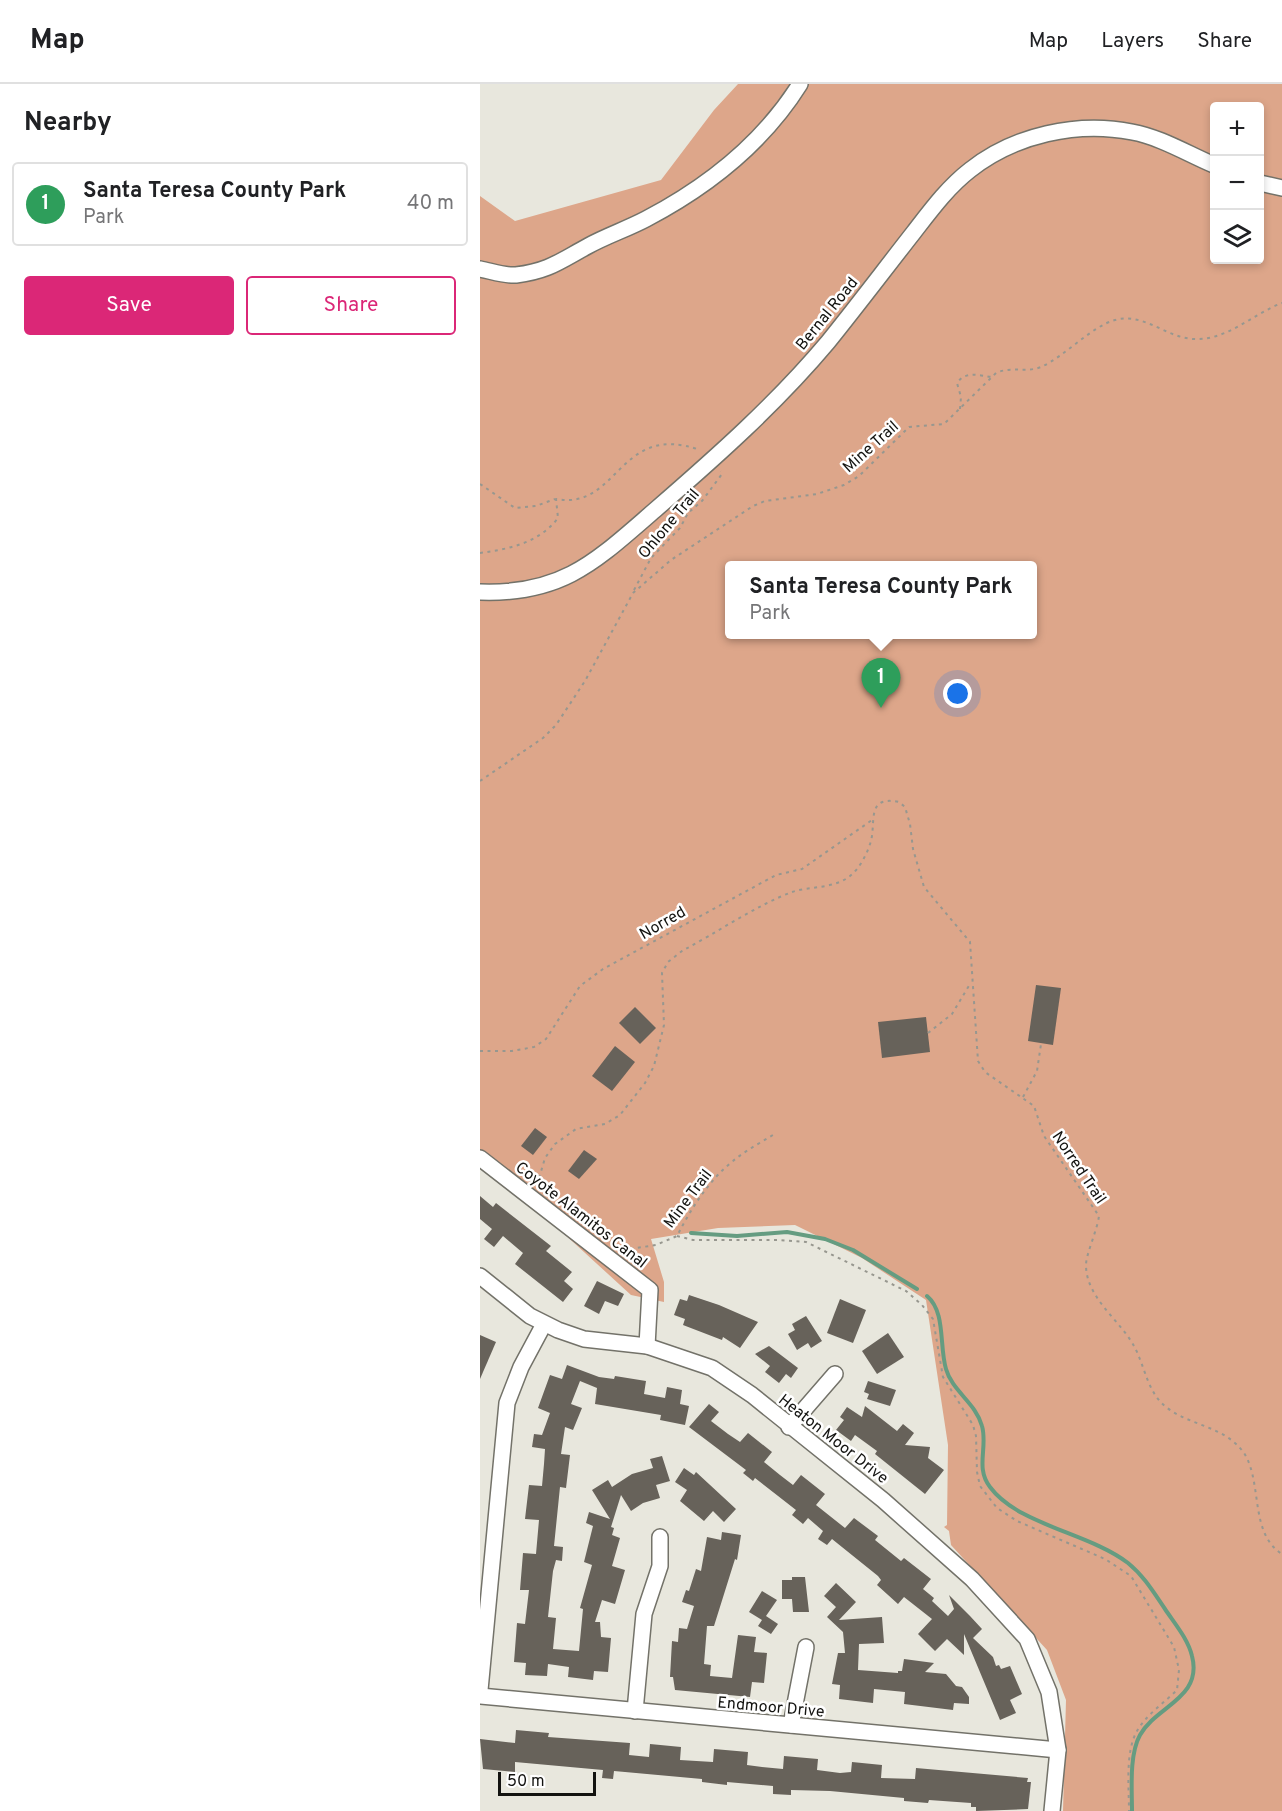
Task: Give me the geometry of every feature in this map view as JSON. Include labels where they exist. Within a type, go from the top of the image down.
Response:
[{"type":"street","points":[[480,269],[513,275],[550,268],[588,246],[645,220],[690,194],[745,151],[786,106],[800,84]]},
{"type":"street","name":"Bernal Road","points":[[480,592],[522,591],[554,583],[582,570],[619,542],[763,412],[827,342],[947,190],[988,157],[1031,138],[1054,132],[1111,129],[1135,132],[1210,163]]},
{"type":"street","points":[[1264,184],[1282,188]]},
{"type":"street","name":"Coyote Alamitos Canal","points":[[480,1158],[650,1290],[647,1346]]},
{"type":"street","name":"Heaton Moor Drive","points":[[480,1276],[544,1324],[584,1340],[647,1346],[712,1368],[752,1395],[789,1427],[883,1500],[972,1579],[1027,1639],[1049,1692],[1058,1750],[1052,1811]]},
{"type":"street","points":[[480,1690],[507,1403],[520,1367],[544,1324]]},
{"type":"street","points":[[789,1427],[835,1374]]},
{"type":"street","points":[[635,1711],[644,1614],[660,1566],[660,1537]]},
{"type":"street","points":[[791,1725],[806,1647]]},
{"type":"street","name":"Endmoor Drive","points":[[480,1696],[1058,1750]]},
{"type":"path","points":[[960,410],[961,397],[957,383],[960,379],[970,374],[993,376],[1005,369],[1040,368],[1113,320],[1139,320],[1179,337],[1205,339],[1216,337],[1258,313],[1282,303]]},
{"type":"path","name":"Mine Trail","points":[[480,781],[543,738],[556,725],[585,681],[633,593],[690,546],[753,506],[765,501],[817,494],[844,485],[859,476],[909,427],[944,424],[993,376]]},
{"type":"path","points":[[480,484],[515,508],[536,506],[556,498],[581,499],[610,480],[630,458],[654,445],[691,447],[705,452]]},
{"type":"path","name":"Ohlone Trail","points":[[633,593],[651,558],[680,528],[688,513],[702,501],[722,474],[720,469]]},
{"type":"path","points":[[480,553],[511,549],[538,536],[558,518],[556,498]]},
{"type":"path","name":"Norred Trail","points":[[872,820],[876,806],[882,802],[899,802],[904,807],[924,887],[970,942],[978,1061],[990,1077],[1034,1106],[1044,1136],[1099,1216],[1096,1235],[1086,1263],[1093,1290],[1134,1346],[1156,1397],[1176,1414],[1227,1436],[1244,1453],[1253,1476],[1265,1533],[1282,1554]]},
{"type":"path","points":[[532,1199],[545,1158],[555,1144],[576,1130],[605,1124],[620,1114],[645,1083],[654,1066],[664,1025],[662,973],[668,962],[682,951],[793,892],[848,878],[859,867],[866,853],[871,840],[872,820]]},
{"type":"path","name":"Norred","points":[[480,1051],[512,1051],[534,1047],[546,1040],[580,986],[603,969],[776,875],[802,869],[872,820]]},
{"type":"path","points":[[928,1033],[952,1014],[972,981]]},
{"type":"path","points":[[1023,1097],[1037,1071],[1041,1044]]},
{"type":"path","name":"Mine Trail","points":[[608,1256],[611,1251],[656,1245],[677,1236],[689,1213],[710,1184],[733,1161],[776,1133]]},
{"type":"path","points":[[677,1236],[693,1240],[806,1242],[906,1290],[922,1305],[933,1319],[943,1377],[973,1425],[980,1486],[990,1499],[1017,1521],[1106,1559],[1131,1576],[1174,1647],[1179,1670],[1177,1690],[1145,1720],[1136,1733],[1131,1756],[1129,1811]]},
{"type":"shaded area","points":[[738,84],[1282,84],[1282,1811],[1063,1811],[1066,1700],[1047,1650],[951,1545],[949,1531],[944,1527],[947,1525],[948,1445],[926,1300],[862,1258],[795,1225],[718,1228],[651,1239],[664,1282],[664,1302],[631,1295],[480,1157],[480,196],[515,221],[661,180],[714,110]]},
{"type":"building","points":[[1036,985],[1061,988],[1053,1045],[1028,1041]]},
{"type":"building","points":[[635,1007],[656,1028],[640,1044],[619,1023]]},
{"type":"building","points":[[926,1017],[930,1052],[882,1058],[878,1022]]},
{"type":"building","points":[[615,1046],[635,1062],[612,1091],[592,1076]]},
{"type":"building","points":[[535,1128],[547,1137],[533,1155],[521,1146]]},
{"type":"building","points":[[584,1150],[597,1159],[579,1179],[568,1171]]},
{"type":"building","points":[[480,1196],[493,1207],[496,1203],[551,1246],[546,1251],[572,1272],[564,1281],[573,1289],[563,1302],[515,1264],[523,1253],[503,1236],[494,1247],[484,1239],[492,1229],[480,1219]]},
{"type":"building","points":[[597,1281],[624,1294],[618,1306],[605,1301],[599,1314],[584,1306]]},
{"type":"building","points":[[689,1295],[758,1322],[740,1348],[723,1337],[722,1340],[683,1325],[685,1319],[674,1315],[680,1299],[687,1301]]},
{"type":"building","points":[[840,1299],[866,1310],[853,1343],[827,1333]]},
{"type":"building","points":[[806,1316],[822,1341],[811,1348],[808,1343],[797,1350],[788,1334],[795,1330],[792,1324]]},
{"type":"building","points":[[888,1333],[904,1357],[877,1374],[862,1351]]},
{"type":"building","points":[[480,1335],[496,1342],[480,1379]]},
{"type":"building","points":[[769,1346],[798,1368],[791,1378],[786,1374],[779,1383],[765,1372],[770,1366],[755,1354]]},
{"type":"building","points":[[567,1365],[599,1377],[614,1379],[615,1376],[646,1381],[644,1394],[665,1398],[667,1387],[682,1390],[680,1404],[689,1406],[685,1425],[660,1420],[661,1415],[595,1404],[597,1388],[580,1381],[571,1404],[582,1408],[573,1430],[565,1427],[561,1454],[570,1455],[566,1488],[560,1487],[554,1546],[563,1547],[562,1561],[556,1560],[553,1571],[548,1617],[556,1618],[553,1649],[579,1651],[583,1609],[580,1608],[592,1565],[584,1562],[593,1526],[586,1523],[589,1512],[610,1519],[592,1490],[608,1480],[612,1487],[632,1474],[653,1468],[650,1459],[662,1456],[670,1481],[656,1485],[660,1498],[643,1503],[631,1511],[621,1495],[611,1527],[614,1528],[612,1535],[620,1538],[612,1566],[625,1570],[615,1604],[602,1600],[595,1622],[600,1622],[601,1637],[611,1638],[608,1672],[594,1671],[593,1680],[568,1677],[569,1667],[548,1664],[547,1676],[525,1675],[526,1663],[514,1662],[517,1623],[525,1624],[529,1590],[520,1590],[523,1553],[536,1554],[539,1520],[525,1519],[529,1485],[542,1486],[544,1464],[545,1449],[532,1447],[534,1434],[542,1435],[550,1413],[538,1408],[550,1375],[562,1379]]},
{"type":"building","points":[[868,1381],[896,1390],[890,1406],[867,1399],[869,1394],[864,1392]]},
{"type":"building","points":[[709,1404],[719,1412],[711,1421],[728,1434],[740,1442],[748,1433],[772,1452],[764,1462],[780,1475],[793,1485],[801,1475],[825,1494],[816,1505],[845,1528],[854,1518],[878,1536],[875,1540],[901,1561],[904,1558],[931,1579],[923,1589],[934,1598],[932,1601],[948,1616],[954,1609],[949,1595],[970,1616],[982,1629],[973,1638],[993,1657],[996,1666],[999,1665],[1001,1669],[1010,1666],[1022,1694],[1010,1700],[1016,1713],[1000,1720],[964,1634],[964,1655],[947,1639],[935,1651],[918,1634],[932,1619],[904,1597],[898,1604],[877,1585],[881,1580],[878,1576],[832,1539],[827,1545],[818,1539],[823,1531],[808,1518],[803,1524],[792,1515],[796,1510],[755,1478],[753,1481],[743,1473],[746,1470],[689,1427]]},
{"type":"building","points":[[865,1406],[897,1431],[903,1424],[914,1433],[905,1445],[930,1447],[928,1458],[944,1470],[925,1494],[875,1454],[877,1451],[855,1435],[851,1441],[836,1430],[844,1420],[840,1417],[847,1407],[862,1417]]},
{"type":"building","points":[[684,1468],[694,1475],[696,1472],[736,1509],[724,1522],[713,1511],[704,1521],[680,1501],[687,1490],[675,1482]]},
{"type":"building","points":[[722,1532],[741,1535],[737,1560],[735,1559],[714,1626],[707,1626],[704,1664],[711,1665],[710,1676],[732,1678],[738,1635],[756,1637],[754,1652],[767,1653],[764,1683],[752,1682],[750,1697],[675,1690],[673,1677],[670,1677],[672,1641],[678,1642],[679,1628],[687,1629],[694,1606],[682,1602],[686,1590],[689,1591],[696,1569],[701,1571],[707,1537],[721,1540]]},
{"type":"building","points":[[792,1577],[805,1577],[809,1612],[793,1612],[792,1599],[782,1599],[782,1580],[792,1580]]},
{"type":"building","points":[[836,1583],[856,1602],[839,1620],[882,1617],[884,1643],[859,1644],[858,1670],[898,1673],[902,1671],[904,1659],[934,1663],[925,1672],[946,1674],[956,1686],[962,1687],[969,1697],[969,1704],[954,1703],[953,1710],[904,1704],[905,1692],[874,1689],[873,1703],[839,1699],[840,1685],[832,1684],[838,1653],[845,1653],[843,1632],[827,1617],[836,1607],[824,1596]]},
{"type":"building","points":[[762,1591],[777,1600],[766,1616],[778,1624],[771,1634],[758,1626],[762,1620],[749,1612]]},
{"type":"building","points":[[516,1730],[549,1733],[548,1737],[630,1743],[629,1755],[649,1757],[650,1744],[681,1747],[680,1760],[713,1762],[714,1749],[748,1752],[747,1765],[783,1769],[784,1756],[818,1759],[817,1770],[840,1773],[851,1772],[852,1762],[882,1765],[881,1778],[915,1779],[916,1768],[1028,1778],[1027,1782],[1031,1782],[1028,1809],[976,1811],[976,1807],[971,1807],[971,1803],[904,1801],[904,1798],[830,1791],[791,1790],[791,1795],[773,1794],[773,1786],[727,1782],[727,1785],[702,1782],[702,1779],[614,1771],[613,1779],[602,1778],[603,1770],[515,1762],[515,1772],[483,1769],[480,1739],[515,1743]]},
{"type":"waterway","name":"Coyote Alamitos Canal","points":[[691,1233],[737,1236],[787,1232],[825,1239],[853,1250],[917,1289]]},
{"type":"waterway","name":"Coyote Alamitos Canal","points":[[927,1296],[933,1303],[940,1320],[944,1360],[949,1377],[975,1410],[982,1426],[984,1442],[982,1465],[990,1487],[1002,1500],[1018,1511],[1094,1544],[1128,1563],[1153,1591],[1188,1644],[1194,1670],[1191,1682],[1185,1692],[1147,1725],[1136,1743],[1132,1772],[1132,1811]]},
{"type":"place","name":"Santa Teresa County Park","points":[[881,708]]}]
